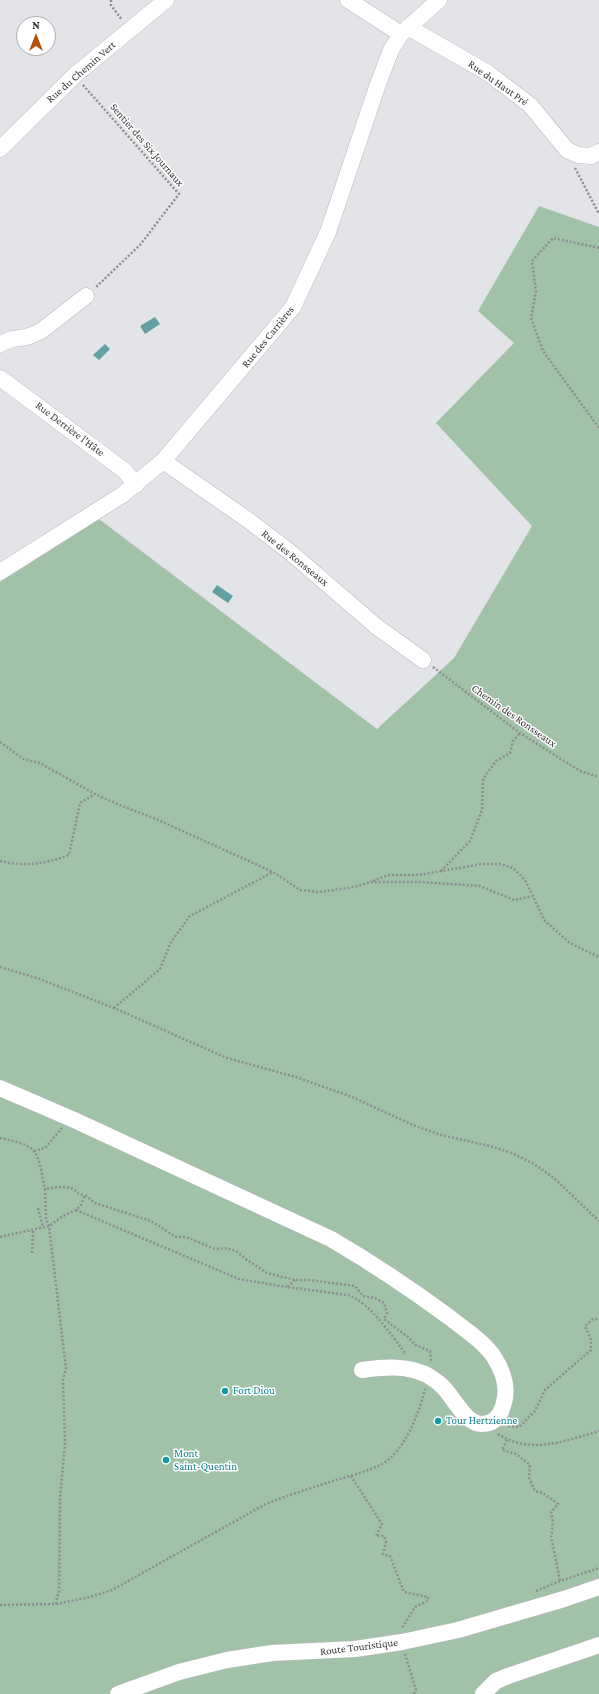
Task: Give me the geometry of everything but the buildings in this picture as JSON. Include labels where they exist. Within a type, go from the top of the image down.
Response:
[{"type":"street","name":"Rue du Chemin Vert","points":[[0,149],[75,75],[166,0]]},
{"type":"street","name":"Rue du Haut Pré","points":[[348,0],[488,73],[530,105],[567,150],[578,155],[591,156],[599,152]]},
{"type":"street","name":"Rue des Carrières","points":[[0,572],[122,495],[163,462],[293,307],[328,232],[391,50],[405,31],[439,0]]},
{"type":"street","points":[[0,344],[12,339],[27,337],[41,331],[86,296]]},
{"type":"street","name":"Rue Derrière l'Hâte","points":[[0,378],[125,471],[136,485]]},
{"type":"street","name":"Rue des Ronsseaux","points":[[163,462],[248,520],[284,548],[377,627],[423,660]]},
{"type":"street","points":[[0,1088],[72,1119],[331,1239],[412,1290],[475,1337],[494,1356],[503,1373],[506,1387],[505,1402],[501,1413],[493,1422],[482,1424],[474,1422],[467,1417],[443,1386],[429,1376],[404,1368],[391,1367],[362,1370]]},
{"type":"street","name":"Route Touristique","points":[[118,1694],[179,1672],[227,1660],[272,1653],[355,1649],[402,1642],[458,1630],[564,1599],[599,1587]]},
{"type":"street","points":[[483,1694],[496,1682],[508,1676],[599,1645]]},
{"type":"path","points":[[111,0],[111,5],[130,30]]},
{"type":"path","name":"Sentier des Six Journaux","points":[[75,75],[179,194],[140,245],[86,296]]},
{"type":"path","points":[[574,168],[599,214]]},
{"type":"path","points":[[599,248],[553,238],[532,261],[536,291],[530,318],[543,351],[599,428]]},
{"type":"path","name":"Chemin des Ronsseaux","points":[[423,660],[520,732],[580,771],[599,777]]},
{"type":"path","points":[[441,871],[470,841],[482,810],[483,779],[496,762],[510,753],[513,740],[520,732]]},
{"type":"path","points":[[0,742],[23,759],[40,763],[95,794],[156,819],[273,872],[300,890],[319,892],[354,887],[388,875],[419,875],[482,864],[500,864],[513,868],[525,880],[534,896],[544,920],[570,943],[599,957]]},
{"type":"path","points":[[0,860],[13,864],[48,862],[69,855],[80,803],[95,794]]},
{"type":"path","points":[[114,1008],[160,969],[171,942],[190,916],[273,872]]},
{"type":"path","points":[[370,882],[420,882],[480,886],[514,900],[534,896]]},
{"type":"path","points":[[0,966],[37,978],[114,1008],[227,1058],[296,1077],[352,1097],[413,1125],[441,1135],[490,1146],[512,1153],[534,1164],[554,1178],[599,1220]]},
{"type":"path","points":[[34,1151],[45,1148],[59,1131],[72,1119]]},
{"type":"path","points":[[0,1138],[28,1147],[34,1151],[46,1189],[46,1220],[49,1226],[66,1369],[63,1379],[65,1444],[60,1498],[59,1593],[56,1604]]},
{"type":"path","points":[[46,1189],[60,1187],[73,1189],[77,1194],[85,1195],[95,1203],[151,1222],[176,1237],[186,1237],[215,1249],[225,1248],[236,1251],[267,1273],[294,1280],[310,1280],[355,1286],[363,1296],[375,1298],[384,1303],[387,1313],[382,1322]]},
{"type":"path","points":[[0,1236],[33,1231],[49,1226],[63,1216],[76,1210],[81,1205],[85,1195]]},
{"type":"path","points":[[38,1208],[43,1228]]},
{"type":"path","points":[[76,1210],[239,1279],[348,1295],[382,1322],[405,1352],[404,1368]]},
{"type":"path","points":[[32,1253],[33,1231]]},
{"type":"path","points":[[287,1287],[294,1280]]},
{"type":"path","points":[[0,1605],[56,1604],[90,1597],[112,1590],[264,1505],[284,1496],[351,1476],[383,1464],[395,1453],[410,1433],[424,1394],[432,1358],[430,1351],[415,1345],[408,1337],[384,1318]]},
{"type":"path","points":[[493,1422],[519,1427],[535,1411],[545,1390],[591,1350],[591,1340],[585,1326],[593,1318],[599,1319]]},
{"type":"path","points":[[560,1581],[551,1536],[553,1532],[551,1527],[553,1520],[552,1512],[558,1504],[543,1493],[535,1491],[529,1478],[530,1465],[516,1454],[502,1450],[507,1440],[536,1446],[551,1445],[599,1431]]},
{"type":"path","points":[[351,1476],[382,1524],[376,1536],[384,1536],[386,1542],[382,1554],[390,1556],[404,1592],[428,1597],[428,1601],[415,1607],[400,1631],[416,1690],[414,1694]]},
{"type":"green space","points":[[539,206],[599,227],[599,1694],[0,1694],[0,582],[99,519],[377,729],[454,658],[532,526],[436,423],[514,343],[478,311]]},
{"type":"water","points":[[155,317],[160,324],[145,334],[140,326]]},
{"type":"water","points":[[105,344],[110,349],[99,360],[93,355]]},
{"type":"water","points":[[217,585],[233,596],[228,603],[212,592]]},
{"type":"place","name":"Fort Diou","points":[[225,1391]]},
{"type":"place","name":"Tour Hertzienne","points":[[438,1421]]},
{"type":"place","name":"Mont Saint-Quentin","points":[[166,1460]]}]
